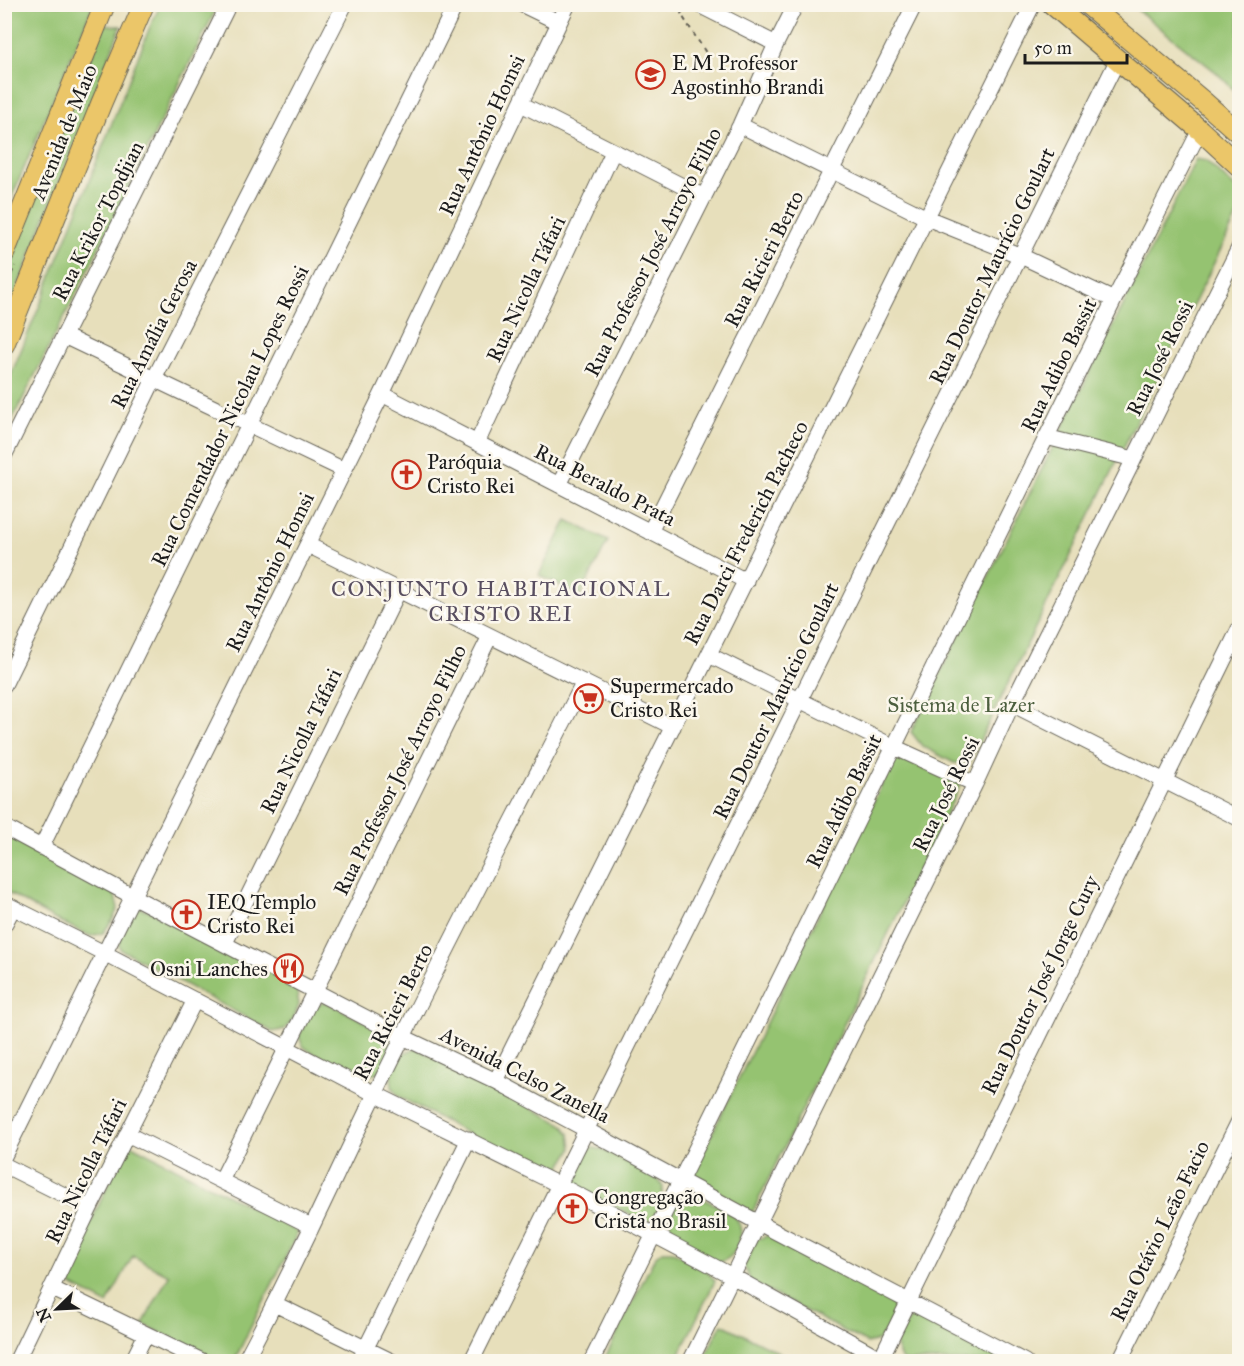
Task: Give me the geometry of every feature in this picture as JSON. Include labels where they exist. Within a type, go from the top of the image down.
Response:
[{"type":"main road","name":"Avenida de Maio","points":[[4,254],[105,4]]},
{"type":"main road","name":"Avenida de Maio","points":[[4,345],[96,115],[144,4]]},
{"type":"main road","points":[[1052,4],[1200,130],[1239,167]]},
{"type":"main road","points":[[1087,4],[1239,134]]},
{"type":"street","name":"Rua Krikor Topdjian","points":[[4,456],[230,4]]},
{"type":"street","name":"Rua Amália Gerosa","points":[[4,685],[154,379],[345,4]]},
{"type":"street","name":"Rua Comendador Nicolau Lopes Rossi","points":[[42,846],[456,4]]},
{"type":"street","points":[[521,4],[558,22]]},
{"type":"street","name":"Rua Antônio Homsi","points":[[4,1156],[382,394],[568,4]]},
{"type":"street","points":[[697,4],[776,44]]},
{"type":"street","name":"Rua Professor José Arroyo Filho","points":[[559,485],[740,125],[796,4]]},
{"type":"street","name":"Rua Ricieri Berto","points":[[650,532],[915,4]]},
{"type":"street","name":"Rua Darci Frederich Pacheco","points":[[496,1081],[1033,4]]},
{"type":"street","name":"Rua Doutor Maurício Goulart","points":[[471,1362],[1118,60]]},
{"type":"street","points":[[521,104],[704,198]]},
{"type":"street","points":[[740,125],[927,218],[1021,256],[1114,300]]},
{"type":"street","name":"Rua Adibo Bassit","points":[[591,1362],[1046,437],[1200,130]]},
{"type":"street","name":"Rua Nicolla Táfari","points":[[477,443],[613,152]]},
{"type":"street","name":"Rua José Rossi","points":[[690,1362],[1239,246]]},
{"type":"street","points":[[64,336],[344,470]]},
{"type":"street","name":"Rua Beraldo Prata","points":[[382,394],[746,581]]},
{"type":"street","points":[[1046,437],[1134,459]]},
{"type":"street","points":[[308,545],[673,727]]},
{"type":"street","name":"Rua Nicolla Táfari","points":[[225,943],[399,591]]},
{"type":"street","name":"Rua Doutor José Jorge Cury","points":[[882,1360],[909,1300],[1239,627]]},
{"type":"street","name":"Rua Professor José Arroyo Filho","points":[[221,1181],[490,636]]},
{"type":"street","points":[[709,655],[894,747],[975,784]]},
{"type":"street","name":"Rua Ricieri Berto","points":[[244,1362],[275,1304],[403,1037],[584,682]]},
{"type":"street","points":[[1012,704],[1239,819]]},
{"type":"street","name":"Avenida Celso Zanella","points":[[4,827],[403,1037],[496,1081],[759,1223],[1025,1362]]},
{"type":"street","points":[[4,925],[9,906],[375,1094],[559,1185],[732,1276],[882,1360]]},
{"type":"street","name":"Rua Nicolla Táfari","points":[[16,1362],[90,1208],[195,1000]]},
{"type":"street","name":"Rua Otávio Leão Facio","points":[[1119,1362],[1239,1119]]},
{"type":"street","points":[[127,1134],[311,1226]]},
{"type":"street","points":[[362,1355],[469,1139]]},
{"type":"street","points":[[4,1165],[90,1208]]},
{"type":"street","points":[[51,1288],[204,1362]]},
{"type":"street","points":[[275,1304],[362,1355],[393,1362]]},
{"type":"street","points":[[132,1362],[146,1334]]},
{"type":"path","points":[[686,4],[681,14],[710,58]]},
{"type":"green space","points":[[161,4],[218,5],[5,434],[5,389]]},
{"type":"green space","points":[[4,5],[93,5],[5,213]]},
{"type":"green space","points":[[1131,5],[1239,5],[1239,95],[1217,73]]},
{"type":"green space","points":[[104,25],[121,26],[5,319],[5,274]]},
{"type":"green space","name":"Sistema de Lazer","points":[[1196,159],[1206,161],[1239,191],[1239,212],[969,763],[954,763],[922,746],[911,732]]},
{"type":"green space","points":[[567,520],[608,541],[580,596],[539,575]]},
{"type":"green space","name":"Sistema de Lazer","points":[[896,756],[961,784],[752,1213],[689,1181]]},
{"type":"green space","points":[[4,834],[114,893],[118,908],[103,933],[91,936],[54,919],[5,891]]},
{"type":"green space","points":[[139,908],[148,910],[291,983],[297,992],[299,1005],[293,1019],[285,1029],[273,1032],[120,949],[118,941],[132,912]]},
{"type":"green space","points":[[326,1002],[381,1030],[389,1039],[390,1056],[381,1071],[363,1078],[302,1045],[299,1036],[312,1007]]},
{"type":"green space","points":[[416,1048],[562,1124],[570,1134],[572,1149],[560,1168],[545,1174],[398,1096],[392,1087],[391,1074],[404,1053]]},
{"type":"green space","points":[[128,1143],[298,1232],[234,1361],[220,1361],[143,1324],[169,1275],[133,1256],[107,1304],[63,1281]]},
{"type":"green space","points":[[593,1148],[601,1149],[656,1177],[663,1187],[660,1203],[655,1214],[647,1222],[578,1190],[571,1177],[584,1151]]},
{"type":"green space","points":[[693,1195],[721,1207],[736,1218],[741,1234],[738,1245],[730,1257],[717,1263],[671,1236],[670,1222],[673,1210],[680,1201]]},
{"type":"green space","points":[[770,1235],[889,1297],[895,1312],[886,1331],[878,1340],[867,1343],[751,1282],[744,1266],[757,1239]]},
{"type":"green space","points":[[662,1251],[672,1251],[707,1271],[715,1281],[676,1361],[603,1362],[655,1257]]},
{"type":"green space","points":[[917,1311],[1014,1361],[906,1361],[901,1359],[896,1341]]},
{"type":"green space","points":[[722,1324],[796,1361],[702,1361]]},
{"type":"place","name":"E M Professor Agostinho Brandi","points":[[651,75]]},
{"type":"place","name":"Paróquia Cristo Rei","points":[[406,474]]},
{"type":"place","name":"Supermercado Cristo Rei","points":[[589,698]]},
{"type":"place","name":"IEQ Templo Cristo Rei","points":[[186,914]]},
{"type":"place","name":"Osni Lanches","points":[[289,969]]},
{"type":"place","name":"Congregação Cristã no Brasil","points":[[573,1209]]},
{"type":"district","name":"CONJUNTO HABITACIONAL CRISTO REI","points":[[501,600]]}]
